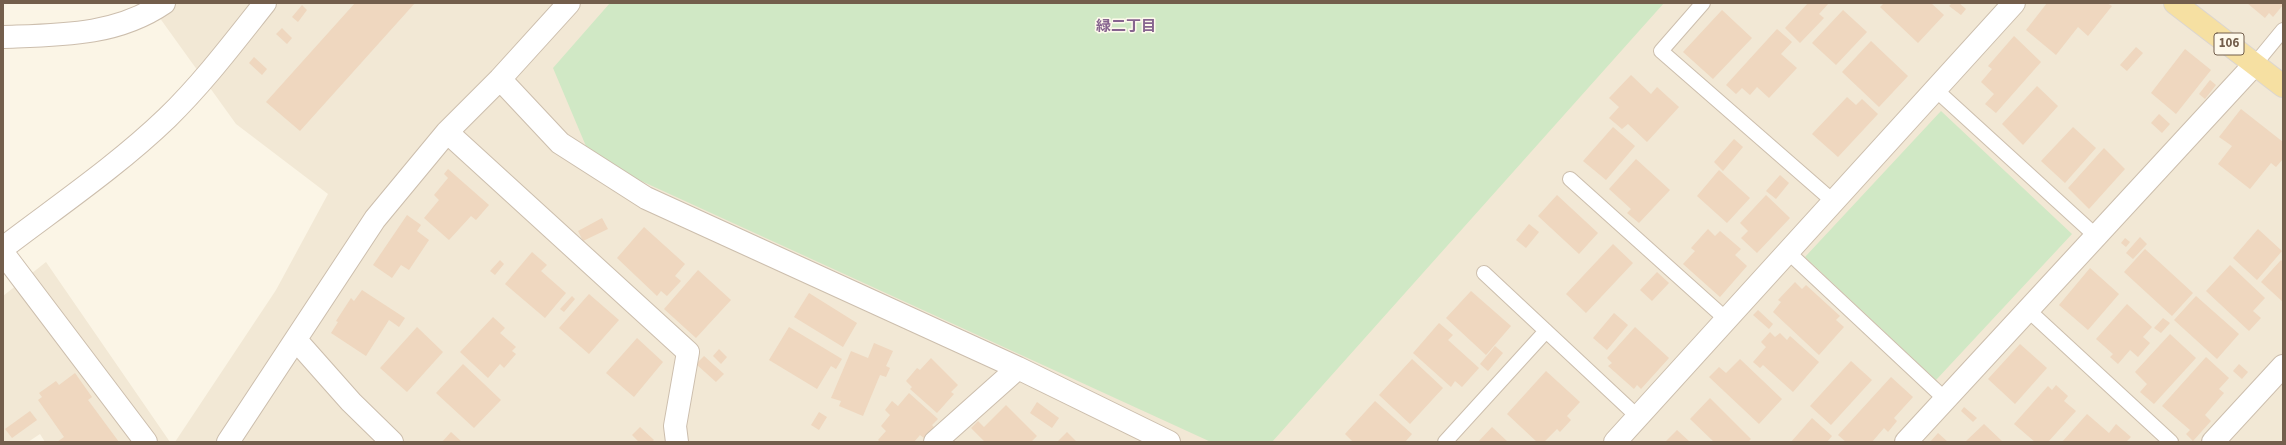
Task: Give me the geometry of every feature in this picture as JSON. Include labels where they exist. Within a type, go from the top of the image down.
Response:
[{"type":"main road","name":"106","points":[[2176,3],[2283,86]]},
{"type":"street","points":[[3,37],[78,34],[116,26],[150,12],[164,3]]},
{"type":"street","points":[[3,248],[125,155],[167,118],[221,59],[265,3]]},
{"type":"street","points":[[228,442],[375,219],[447,132],[500,79],[569,3]]},
{"type":"street","points":[[1615,442],[2014,3]]},
{"type":"street","points":[[1906,442],[2255,64]]},
{"type":"street","points":[[500,79],[560,143],[646,198],[1018,368],[1160,440]]},
{"type":"street","points":[[447,132],[688,352],[675,426],[677,442]]},
{"type":"street","points":[[3,253],[146,442]]},
{"type":"street","points":[[296,340],[351,402],[392,442]]},
{"type":"street","points":[[2213,442],[2283,366]]},
{"type":"street","points":[[935,442],[1018,368]]},
{"type":"lane","points":[[1703,3],[1661,51],[1834,202]]},
{"type":"lane","points":[[2255,64],[2283,30]]},
{"type":"lane","points":[[1936,90],[2096,236]]},
{"type":"lane","points":[[1570,179],[1727,320]]},
{"type":"lane","points":[[1788,252],[1945,399]]},
{"type":"lane","points":[[1484,273],[1638,417]]},
{"type":"lane","points":[[2028,310],[2171,442]]},
{"type":"lane","points":[[1445,442],[1546,331]]},
{"type":"shaded area","points":[[149,3],[2283,3],[2283,442],[175,442],[276,290],[328,194],[236,124]]},
{"type":"shaded area","points":[[46,262],[170,442],[45,442],[40,434],[28,442],[3,442],[3,296]]},
{"type":"green space","points":[[610,3],[1664,3],[1272,442],[1211,442],[591,158],[553,68]]},
{"type":"green space","points":[[1941,111],[2072,234],[1936,380],[1805,257]]},
{"type":"building","points":[[355,3],[415,3],[300,131],[266,102]]},
{"type":"building","points":[[1808,3],[1829,3],[1819,14],[1824,18],[1800,43],[1785,28]]},
{"type":"building","points":[[1884,3],[1931,3],[1944,15],[1918,43],[1880,7]]},
{"type":"building","points":[[1952,3],[1959,3],[1966,9],[1961,15],[1949,6]]},
{"type":"building","points":[[2047,3],[2107,3],[2112,6],[2088,36],[2078,27],[2056,55],[2026,30]]},
{"type":"building","points":[[2247,3],[2283,3],[2283,5],[2273,17],[2269,13],[2265,18]]},
{"type":"building","points":[[302,5],[307,10],[298,22],[292,17]]},
{"type":"building","points":[[1722,10],[1752,38],[1713,79],[1683,52]]},
{"type":"building","points":[[1843,10],[1867,32],[1836,65],[1812,43]]},
{"type":"building","points":[[282,28],[292,38],[287,44],[276,34]]},
{"type":"building","points":[[1777,29],[1792,42],[1781,54],[1797,68],[1769,98],[1757,87],[1750,95],[1742,88],[1736,94],[1726,85]]},
{"type":"building","points":[[2014,36],[2041,62],[1996,113],[1985,104],[1994,94],[1981,82],[1992,69],[1988,66]]},
{"type":"building","points":[[1871,41],[1908,76],[1879,107],[1842,72]]},
{"type":"building","points":[[2136,47],[2143,53],[2127,71],[2120,65]]},
{"type":"building","points":[[2185,49],[2211,70],[2176,114],[2151,93]]},
{"type":"building","points":[[254,57],[267,69],[262,75],[249,63]]},
{"type":"building","points":[[1631,75],[1651,94],[1657,87],[1679,107],[1647,142],[1628,124],[1622,129],[1609,118],[1619,107],[1609,98]]},
{"type":"building","points":[[2210,80],[2216,85],[2205,99],[2199,94]]},
{"type":"building","points":[[2037,86],[2058,106],[2023,145],[2002,124]]},
{"type":"building","points":[[1847,97],[1856,105],[1862,99],[1878,114],[1838,157],[1812,134]]},
{"type":"building","points":[[2241,109],[2283,142],[2283,159],[2276,167],[2271,163],[2250,189],[2218,164],[2232,146],[2219,137]]},
{"type":"building","points":[[2159,114],[2170,124],[2162,133],[2151,123]]},
{"type":"building","points":[[1613,127],[1635,146],[1606,180],[1583,161]]},
{"type":"building","points":[[2073,127],[2096,148],[2065,183],[2041,161]]},
{"type":"building","points":[[1734,139],[1743,147],[1723,171],[1714,162]]},
{"type":"building","points":[[2104,148],[2125,169],[2089,209],[2068,188]]},
{"type":"building","points":[[1636,159],[1670,190],[1639,223],[1627,213],[1631,209],[1609,189]]},
{"type":"building","points":[[448,169],[489,205],[476,220],[471,216],[449,240],[424,218],[439,200],[434,195],[448,178],[444,174]]},
{"type":"building","points":[[1719,170],[1750,198],[1727,223],[1697,196]]},
{"type":"building","points":[[1780,175],[1789,183],[1776,199],[1766,191]]},
{"type":"building","points":[[1557,195],[1598,233],[1579,254],[1538,216]]},
{"type":"building","points":[[1766,195],[1790,218],[1757,253],[1741,238],[1748,231],[1740,223]]},
{"type":"building","points":[[407,215],[421,225],[417,231],[429,240],[409,270],[401,265],[392,278],[373,265]]},
{"type":"building","points":[[602,218],[608,229],[583,241],[578,231]]},
{"type":"building","points":[[1529,224],[1539,232],[1526,248],[1516,240]]},
{"type":"building","points":[[644,227],[685,264],[675,276],[681,281],[667,296],[661,291],[657,296],[617,258]]},
{"type":"building","points":[[1708,229],[1715,236],[1720,231],[1741,249],[1735,255],[1747,266],[1720,297],[1683,264],[1695,251],[1691,248]]},
{"type":"building","points":[[2258,229],[2282,251],[2257,280],[2233,258]]},
{"type":"building","points":[[2140,237],[2147,244],[2133,259],[2126,253]]},
{"type":"building","points":[[2125,238],[2130,242],[2126,247],[2121,243]]},
{"type":"building","points":[[1613,244],[1633,263],[1586,313],[1566,294]]},
{"type":"building","points":[[2145,249],[2193,293],[2172,316],[2124,272]]},
{"type":"building","points":[[532,252],[547,265],[541,271],[566,293],[545,318],[505,284]]},
{"type":"building","points":[[500,260],[504,264],[495,275],[490,271]]},
{"type":"building","points":[[2281,260],[2283,262],[2283,302],[2261,282]]},
{"type":"building","points":[[2230,265],[2265,298],[2253,311],[2261,318],[2249,331],[2206,291]]},
{"type":"building","points":[[2090,268],[2119,294],[2088,330],[2059,305]]},
{"type":"building","points":[[698,270],[731,300],[696,338],[664,309]]},
{"type":"building","points":[[1657,272],[1669,283],[1652,301],[1640,290]]},
{"type":"building","points":[[1795,282],[1802,289],[1806,285],[1840,316],[1836,320],[1844,327],[1819,355],[1773,312],[1781,302],[1778,300]]},
{"type":"building","points":[[362,290],[405,318],[399,327],[389,320],[366,356],[331,333],[338,322],[336,321],[351,298],[354,301]]},
{"type":"building","points":[[1471,291],[1511,326],[1486,355],[1446,318]]},
{"type":"building","points":[[809,293],[857,323],[843,347],[794,317]]},
{"type":"building","points":[[589,294],[619,320],[589,354],[559,328]]},
{"type":"building","points":[[572,296],[575,299],[564,312],[560,309]]},
{"type":"building","points":[[2196,296],[2239,334],[2217,359],[2174,320]]},
{"type":"building","points":[[2127,304],[2152,327],[2143,337],[2150,343],[2138,357],[2130,350],[2118,364],[2110,357],[2113,354],[2096,339]]},
{"type":"building","points":[[1758,310],[1773,324],[1769,329],[1753,315]]},
{"type":"building","points":[[1614,313],[1628,325],[1607,350],[1593,338]]},
{"type":"building","points":[[493,317],[505,328],[500,333],[516,347],[512,351],[516,354],[504,368],[500,364],[488,378],[460,352]]},
{"type":"building","points":[[2163,318],[2170,323],[2161,333],[2154,328]]},
{"type":"building","points":[[1439,323],[1453,335],[1448,340],[1479,368],[1462,387],[1455,381],[1451,387],[1413,353]]},
{"type":"building","points":[[417,327],[443,352],[407,392],[380,368]]},
{"type":"building","points":[[789,327],[842,359],[836,369],[831,366],[817,389],[769,360]]},
{"type":"building","points":[[1635,327],[1669,358],[1641,389],[1637,385],[1634,389],[1608,366],[1612,363],[1607,358]]},
{"type":"building","points":[[1770,332],[1775,337],[1780,333],[1787,340],[1790,336],[1819,362],[1793,392],[1763,365],[1760,368],[1753,362],[1766,347],[1761,342]]},
{"type":"building","points":[[2170,334],[2196,358],[2154,404],[2140,392],[2147,384],[2135,372]]},
{"type":"building","points":[[637,338],[663,362],[634,397],[606,373]]},
{"type":"building","points":[[874,343],[893,351],[886,366],[890,368],[886,377],[880,375],[863,416],[839,406],[841,401],[831,398],[851,351],[868,358]]},
{"type":"building","points":[[2020,344],[2047,368],[2015,404],[1988,379]]},
{"type":"building","points":[[1495,346],[1503,353],[1488,371],[1480,364]]},
{"type":"building","points":[[719,349],[727,357],[721,364],[713,356]]},
{"type":"building","points":[[704,356],[724,374],[716,382],[696,364]]},
{"type":"building","points":[[2206,357],[2229,378],[2219,389],[2224,393],[2205,415],[2211,421],[2193,441],[2186,434],[2190,430],[2162,406]]},
{"type":"building","points":[[931,358],[958,385],[951,392],[954,394],[937,413],[910,389],[912,387],[906,381],[917,368],[920,370]]},
{"type":"building","points":[[1412,359],[1443,388],[1410,424],[1379,395]]},
{"type":"building","points":[[1740,359],[1782,399],[1759,424],[1709,377],[1719,367],[1726,373]]},
{"type":"building","points":[[1851,361],[1872,380],[1831,425],[1810,406]]},
{"type":"building","points":[[463,364],[501,400],[474,428],[436,393]]},
{"type":"building","points":[[2239,364],[2248,372],[2242,379],[2233,371]]},
{"type":"building","points":[[1546,371],[1580,402],[1567,416],[1571,420],[1560,432],[1557,429],[1544,442],[1537,442],[1507,414]]},
{"type":"building","points":[[75,373],[92,397],[88,400],[119,442],[57,442],[64,437],[38,400],[42,397],[39,393],[56,381],[59,385]]},
{"type":"building","points":[[1891,377],[1913,397],[1894,418],[1897,421],[1888,432],[1884,428],[1872,442],[1846,442],[1838,435]]},
{"type":"building","points":[[2056,385],[2068,396],[2064,401],[2076,411],[2048,442],[2035,442],[2014,424],[2048,386],[2052,390]]},
{"type":"building","points":[[909,393],[938,419],[932,425],[934,427],[924,438],[920,435],[914,442],[880,442],[878,440],[886,431],[881,426],[890,415],[885,410],[892,401],[898,406]]},
{"type":"building","points":[[1710,398],[1751,439],[1748,442],[1714,442],[1690,419]]},
{"type":"building","points":[[1375,401],[1412,434],[1405,442],[1353,442],[1345,434]]},
{"type":"building","points":[[1037,402],[1059,418],[1052,428],[1030,413]]},
{"type":"building","points":[[1006,405],[1037,436],[1031,442],[985,442],[971,428],[978,421],[984,427]]},
{"type":"building","points":[[1964,407],[1977,418],[1973,422],[1961,411]]},
{"type":"building","points":[[30,411],[37,420],[12,438],[5,429]]},
{"type":"building","points":[[819,412],[827,417],[819,430],[811,425]]},
{"type":"building","points":[[2087,414],[2109,433],[2116,424],[2131,437],[2126,442],[2062,442]]},
{"type":"building","points":[[1812,418],[1832,436],[1827,442],[1791,442]]},
{"type":"building","points":[[1984,424],[2003,442],[1965,442]]},
{"type":"building","points":[[640,427],[654,440],[652,442],[639,442],[632,435]]},
{"type":"building","points":[[1492,427],[1508,442],[1478,442]]},
{"type":"building","points":[[1677,430],[1690,442],[1665,442]]},
{"type":"building","points":[[451,432],[462,442],[442,442]]},
{"type":"building","points":[[1067,432],[1077,442],[1057,442]]},
{"type":"building","points":[[1938,433],[1948,442],[1930,442]]},
{"type":"district","name":"緑二丁目","points":[[1126,28]]}]
